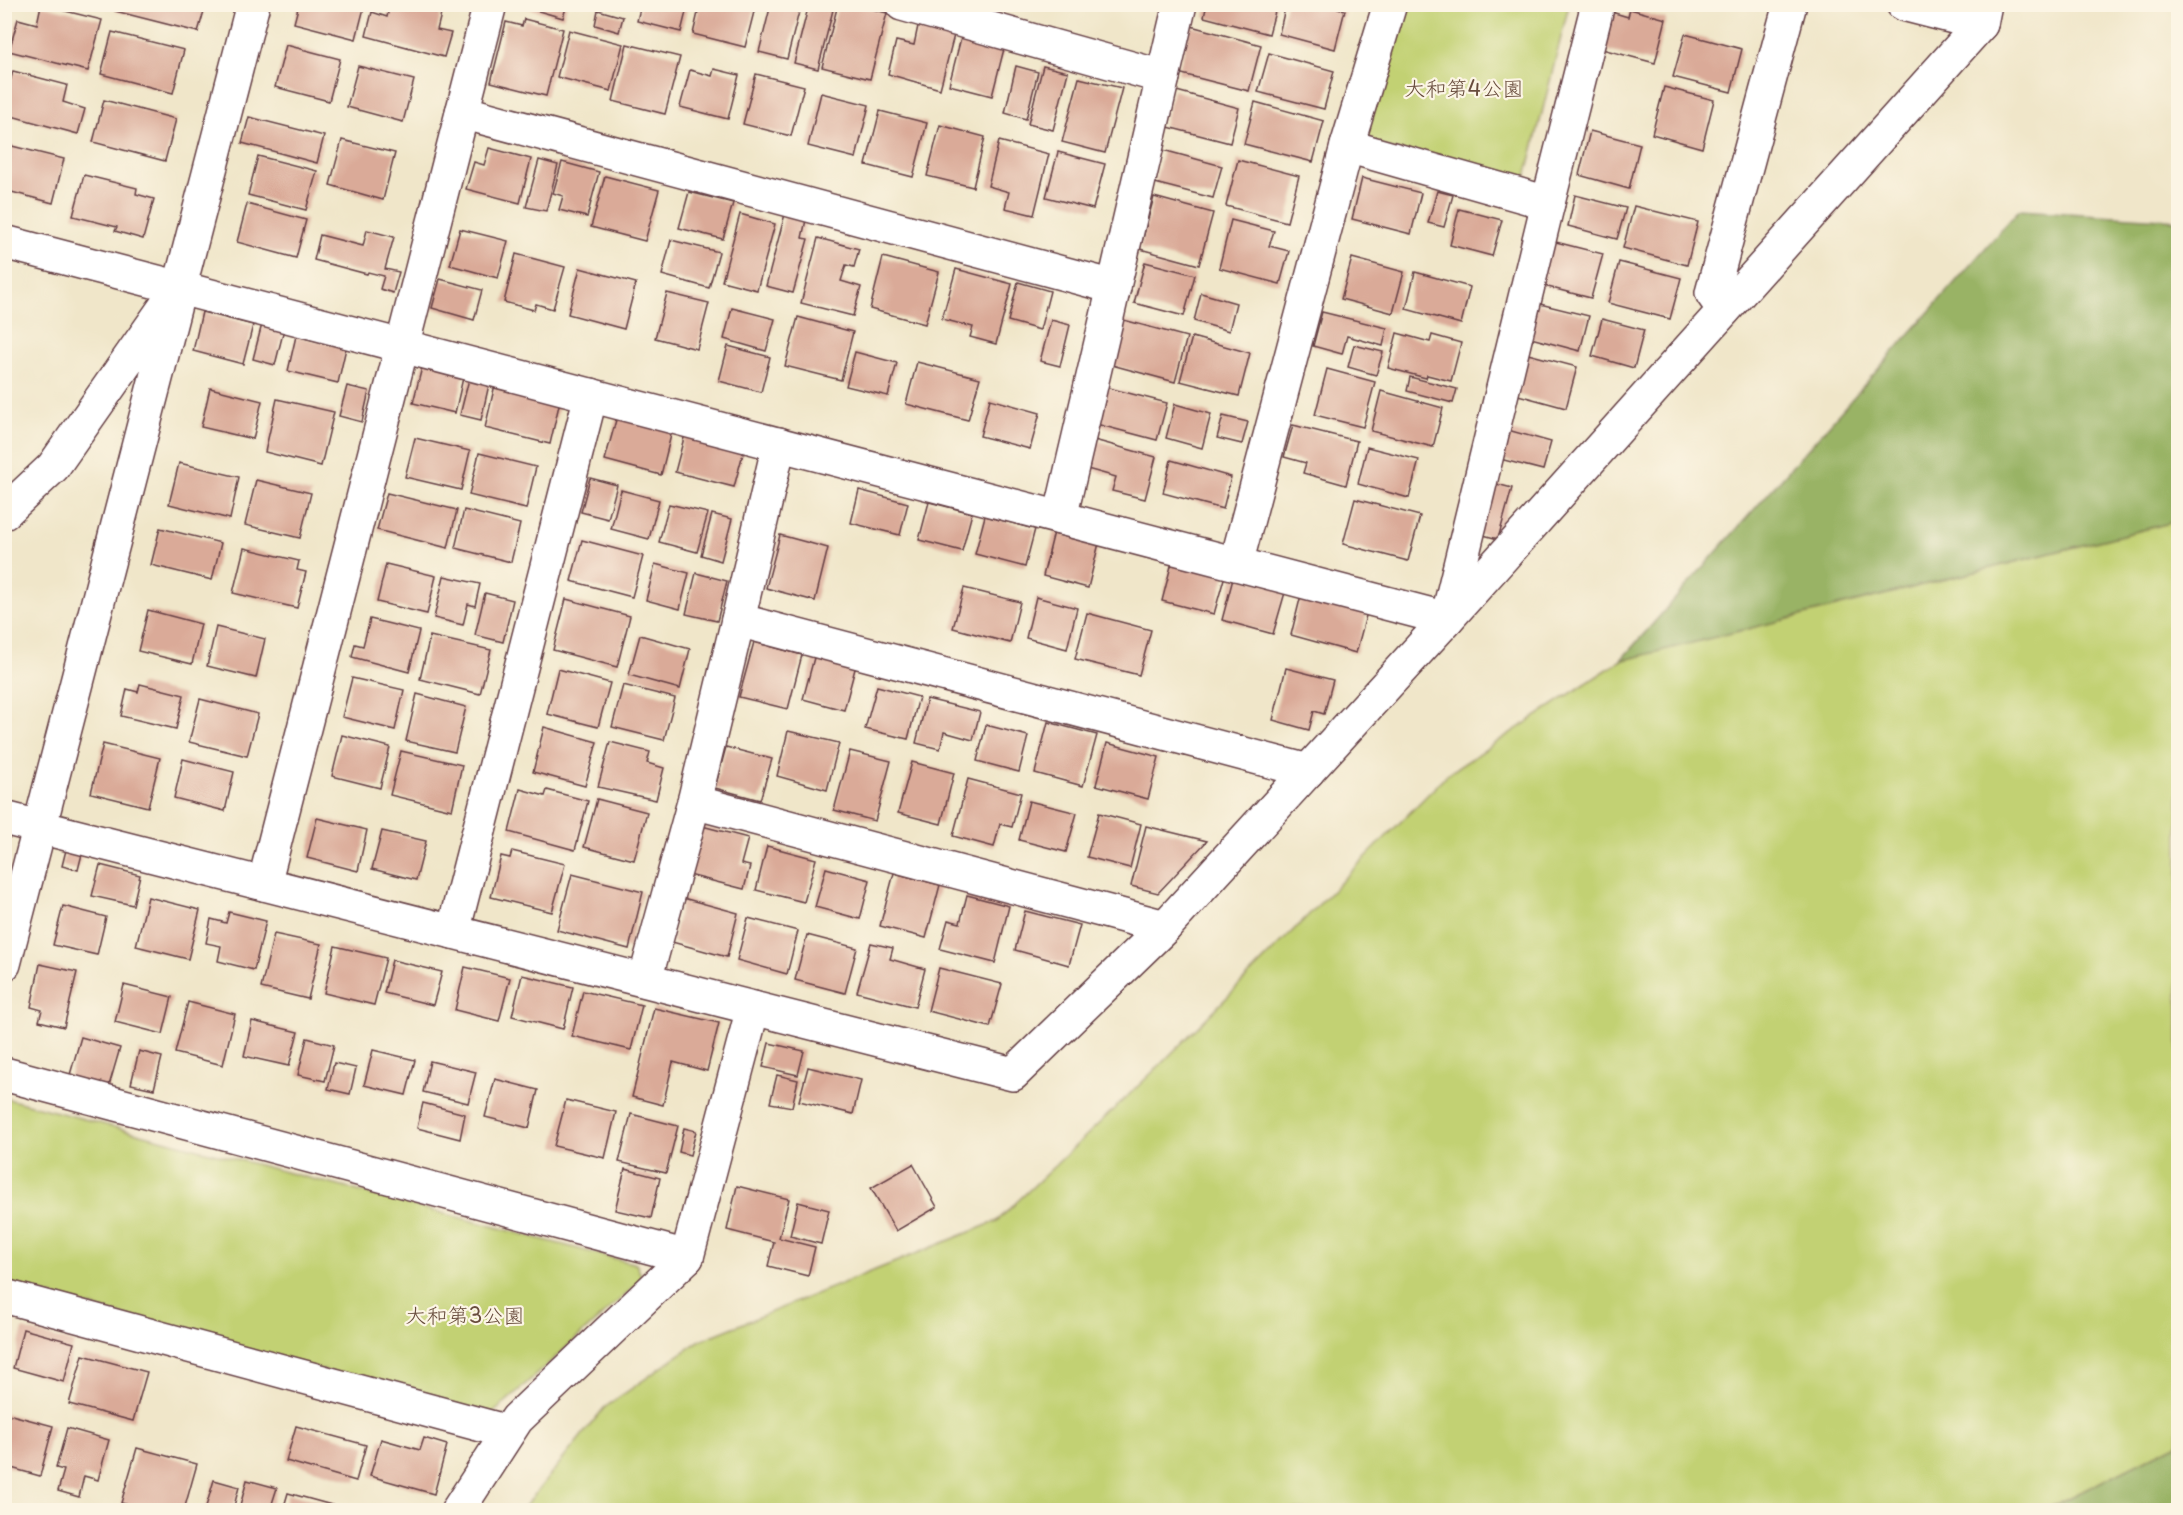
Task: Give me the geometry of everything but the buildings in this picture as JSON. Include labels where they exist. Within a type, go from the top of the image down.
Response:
[{"type":"street","points":[[4,964],[253,4]]},
{"type":"street","points":[[264,884],[490,4]]},
{"type":"street","points":[[902,4],[1163,77]]},
{"type":"street","points":[[1060,518],[1180,4]]},
{"type":"street","points":[[1236,564],[1347,146],[1390,4]]},
{"type":"street","points":[[1447,620],[1598,4]]},
{"type":"street","points":[[1724,310],[1712,294],[1790,4]]},
{"type":"street","points":[[1903,4],[1983,14]]},
{"type":"street","points":[[4,818],[1013,1074],[1165,927],[1447,620],[1724,310],[1983,14]]},
{"type":"street","points":[[462,112],[1114,287]]},
{"type":"street","points":[[1347,146],[1548,203]]},
{"type":"street","points":[[4,242],[1447,620]]},
{"type":"street","points":[[4,513],[53,467],[180,287]]},
{"type":"street","points":[[453,932],[591,395]]},
{"type":"street","points":[[645,980],[694,802],[779,444]]},
{"type":"street","points":[[738,620],[1308,771]]},
{"type":"street","points":[[694,802],[1165,927]]},
{"type":"street","points":[[458,1510],[517,1419],[687,1257],[753,1008]]},
{"type":"street","points":[[4,1074],[687,1257]]},
{"type":"street","points":[[4,1296],[508,1432]]},
{"type":"green space","name":"大和第4公園","points":[[1400,5],[1569,5],[1524,185],[1365,142]]},
{"type":"green space","points":[[2019,210],[2178,220],[2178,521],[1620,661]]},
{"type":"green space","points":[[2178,521],[2178,1443],[2045,1510],[522,1510],[604,1408],[699,1341],[997,1221],[1159,1066],[1448,774],[1620,661]]},
{"type":"green space","name":"大和第3公園","points":[[4,1098],[636,1264],[641,1275],[634,1287],[490,1416],[5,1283]]},
{"type":"green space","points":[[2178,1443],[2178,1510],[2045,1510]]}]
